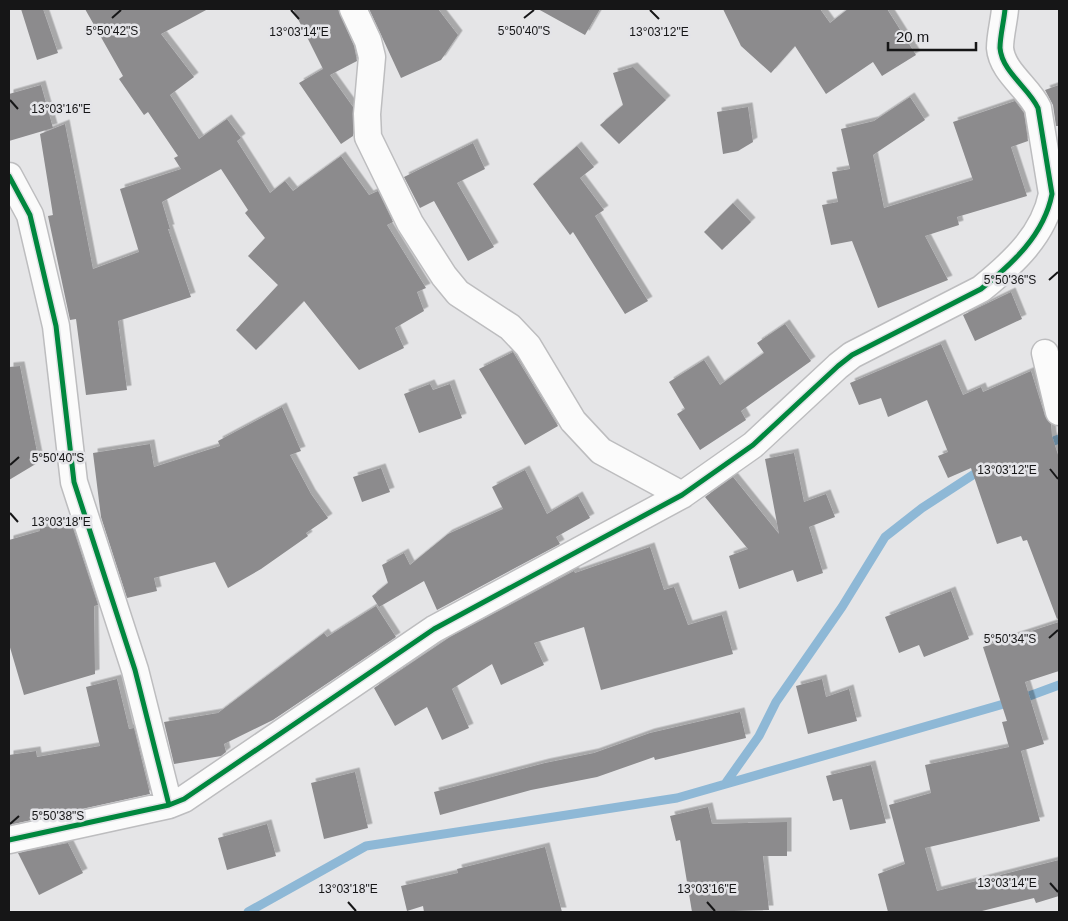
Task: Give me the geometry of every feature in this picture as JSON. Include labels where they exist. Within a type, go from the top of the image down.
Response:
[{"type":"street","points":[[353,9],[368,41],[372,57],[367,114],[368,137],[410,222],[444,276],[458,292],[510,327],[528,346],[573,422],[601,451],[682,495]]},
{"type":"street","points":[[9,840],[169,805],[213,780],[434,629],[570,558],[682,495],[753,445],[852,355],[981,289],[1030,243],[1049,206],[1052,194],[1038,108],[1034,100],[1005,63],[1000,49],[1005,9]]},
{"type":"street","points":[[9,176],[30,215],[56,326],[74,482],[135,670],[169,805]]},
{"type":"street","points":[[1045,353],[1059,412]]},
{"type":"building","points":[[21,9],[43,9],[58,53],[37,60]]},
{"type":"building","points":[[85,9],[208,9],[161,34],[194,77],[170,95],[199,139],[227,119],[241,138],[237,141],[270,193],[285,181],[293,191],[341,156],[369,195],[378,191],[393,222],[387,225],[426,288],[417,292],[424,311],[395,328],[404,348],[359,370],[304,301],[256,350],[236,330],[278,285],[248,256],[265,238],[245,213],[248,210],[221,169],[162,202],[170,229],[168,229],[191,297],[118,321],[127,390],[86,395],[76,319],[70,320],[48,216],[53,215],[40,134],[65,124],[93,269],[139,252],[120,189],[181,169],[174,158],[178,156],[148,112],[144,115],[119,79],[123,76]]},
{"type":"building","points":[[293,9],[338,9],[354,46],[357,61],[330,75],[353,107],[353,136],[341,144],[299,83],[323,69]]},
{"type":"building","points":[[369,9],[438,9],[458,35],[441,60],[401,78]]},
{"type":"building","points":[[538,9],[600,9],[585,35]]},
{"type":"building","points":[[723,9],[820,9],[830,23],[848,9],[887,9],[916,55],[882,76],[873,62],[826,94],[795,46],[771,73],[741,46]]},
{"type":"building","points":[[633,67],[666,100],[619,144],[600,125],[623,105],[613,73]]},
{"type":"building","points":[[41,85],[53,128],[9,141],[9,94]]},
{"type":"building","points":[[1059,85],[1059,126],[1056,126],[1053,105],[1045,90]]},
{"type":"building","points":[[910,97],[925,120],[873,155],[884,208],[973,180],[953,122],[1015,101],[1024,113],[1028,141],[1011,147],[1027,196],[957,217],[959,225],[925,236],[948,280],[878,308],[852,241],[831,245],[822,205],[838,202],[832,172],[850,169],[841,129],[874,121]]},
{"type":"building","points":[[748,107],[753,142],[738,151],[723,154],[717,112]]},
{"type":"building","points":[[473,143],[485,169],[457,183],[494,247],[468,261],[434,201],[420,208],[404,177]]},
{"type":"building","points":[[577,146],[594,167],[580,178],[604,210],[595,216],[648,301],[625,314],[573,232],[570,235],[533,184]]},
{"type":"building","points":[[733,203],[751,222],[722,250],[704,232]]},
{"type":"building","points":[[1011,292],[1022,319],[975,341],[963,315]]},
{"type":"building","points":[[785,324],[811,361],[741,411],[746,420],[700,450],[677,414],[685,409],[669,382],[704,360],[720,385],[764,353],[757,343]]},
{"type":"building","points":[[941,344],[963,395],[981,387],[983,392],[1031,371],[1045,416],[1051,424],[1052,436],[1059,458],[1059,618],[1057,619],[1027,540],[1023,541],[1021,536],[997,544],[971,468],[948,478],[938,456],[948,452],[927,400],[888,417],[881,398],[859,405],[850,383]]},
{"type":"building","points":[[513,352],[558,426],[525,445],[479,369]]},
{"type":"building","points":[[20,366],[39,462],[9,480],[9,367]]},
{"type":"building","points":[[430,384],[433,390],[450,384],[462,418],[419,433],[404,394]]},
{"type":"building","points":[[282,407],[301,451],[290,455],[311,494],[328,518],[306,533],[308,536],[261,569],[228,588],[215,562],[154,578],[157,591],[127,598],[101,517],[93,453],[150,444],[154,467],[220,446],[218,441]]},
{"type":"building","points":[[794,453],[804,502],[826,494],[835,517],[809,527],[823,573],[797,582],[793,570],[739,589],[729,556],[748,549],[705,497],[733,477],[779,534],[765,459]]},
{"type":"building","points":[[381,468],[390,492],[362,502],[353,477]]},
{"type":"building","points":[[525,470],[547,514],[578,496],[590,518],[556,537],[560,544],[437,610],[424,581],[379,607],[372,596],[388,583],[382,565],[404,553],[410,565],[448,534],[503,509],[492,487]]},
{"type":"building","points":[[71,522],[98,605],[94,606],[95,674],[24,695],[9,644],[9,540],[40,531],[40,528]]},
{"type":"building","points":[[650,547],[664,590],[674,587],[688,625],[722,615],[733,654],[601,690],[584,627],[534,643],[544,665],[501,685],[492,664],[452,689],[469,728],[442,740],[427,707],[395,726],[374,688],[450,637],[574,571],[575,573]]},
{"type":"building","points":[[951,591],[969,639],[924,657],[919,645],[899,653],[885,617]]},
{"type":"building","points":[[376,606],[396,637],[273,720],[224,744],[226,752],[221,756],[174,764],[164,722],[218,713],[324,633],[327,637]]},
{"type":"building","points":[[1059,622],[1059,671],[1025,682],[1044,744],[1021,751],[1040,821],[925,848],[937,891],[1059,860],[1059,896],[1036,903],[1034,898],[978,912],[888,912],[878,874],[905,864],[889,805],[931,793],[925,765],[1009,747],[1002,722],[1007,721],[983,647]]},
{"type":"building","points":[[117,679],[129,729],[134,728],[150,794],[9,825],[9,755],[36,751],[37,757],[100,746],[86,687]]},
{"type":"building","points":[[822,679],[826,697],[849,689],[857,721],[808,734],[796,686]]},
{"type":"building","points":[[740,712],[746,738],[655,760],[654,757],[597,777],[531,790],[440,815],[434,792],[545,763],[594,753],[650,733]]},
{"type":"building","points":[[871,765],[886,823],[850,830],[842,799],[833,801],[826,776]]},
{"type":"building","points":[[355,772],[368,828],[324,839],[311,783]]},
{"type":"building","points":[[708,807],[712,824],[787,822],[787,856],[763,856],[769,910],[692,912],[680,840],[676,841],[670,816]]},
{"type":"building","points":[[267,824],[276,856],[227,870],[218,838]]},
{"type":"building","points":[[68,843],[83,873],[39,895],[18,853]]},
{"type":"building","points":[[545,847],[562,912],[424,912],[423,906],[407,911],[401,886],[458,873],[457,869]]},
{"type":"waterway","points":[[1043,445],[1059,439]]},
{"type":"waterway","points":[[725,784],[759,736],[776,702],[842,607],[885,537],[922,508],[982,469]]},
{"type":"waterway","points":[[248,912],[366,846],[677,798],[1021,699],[1059,685]]},
{"type":"cycle path","points":[[9,840],[169,805],[184,799],[434,629],[682,495],[753,445],[852,355],[981,289],[993,279],[1026,247],[1042,222],[1052,194],[1038,108],[1002,57],[1000,43],[1005,9]]},
{"type":"cycle path","points":[[9,176],[30,215],[56,326],[74,482],[135,670],[169,805]]}]
